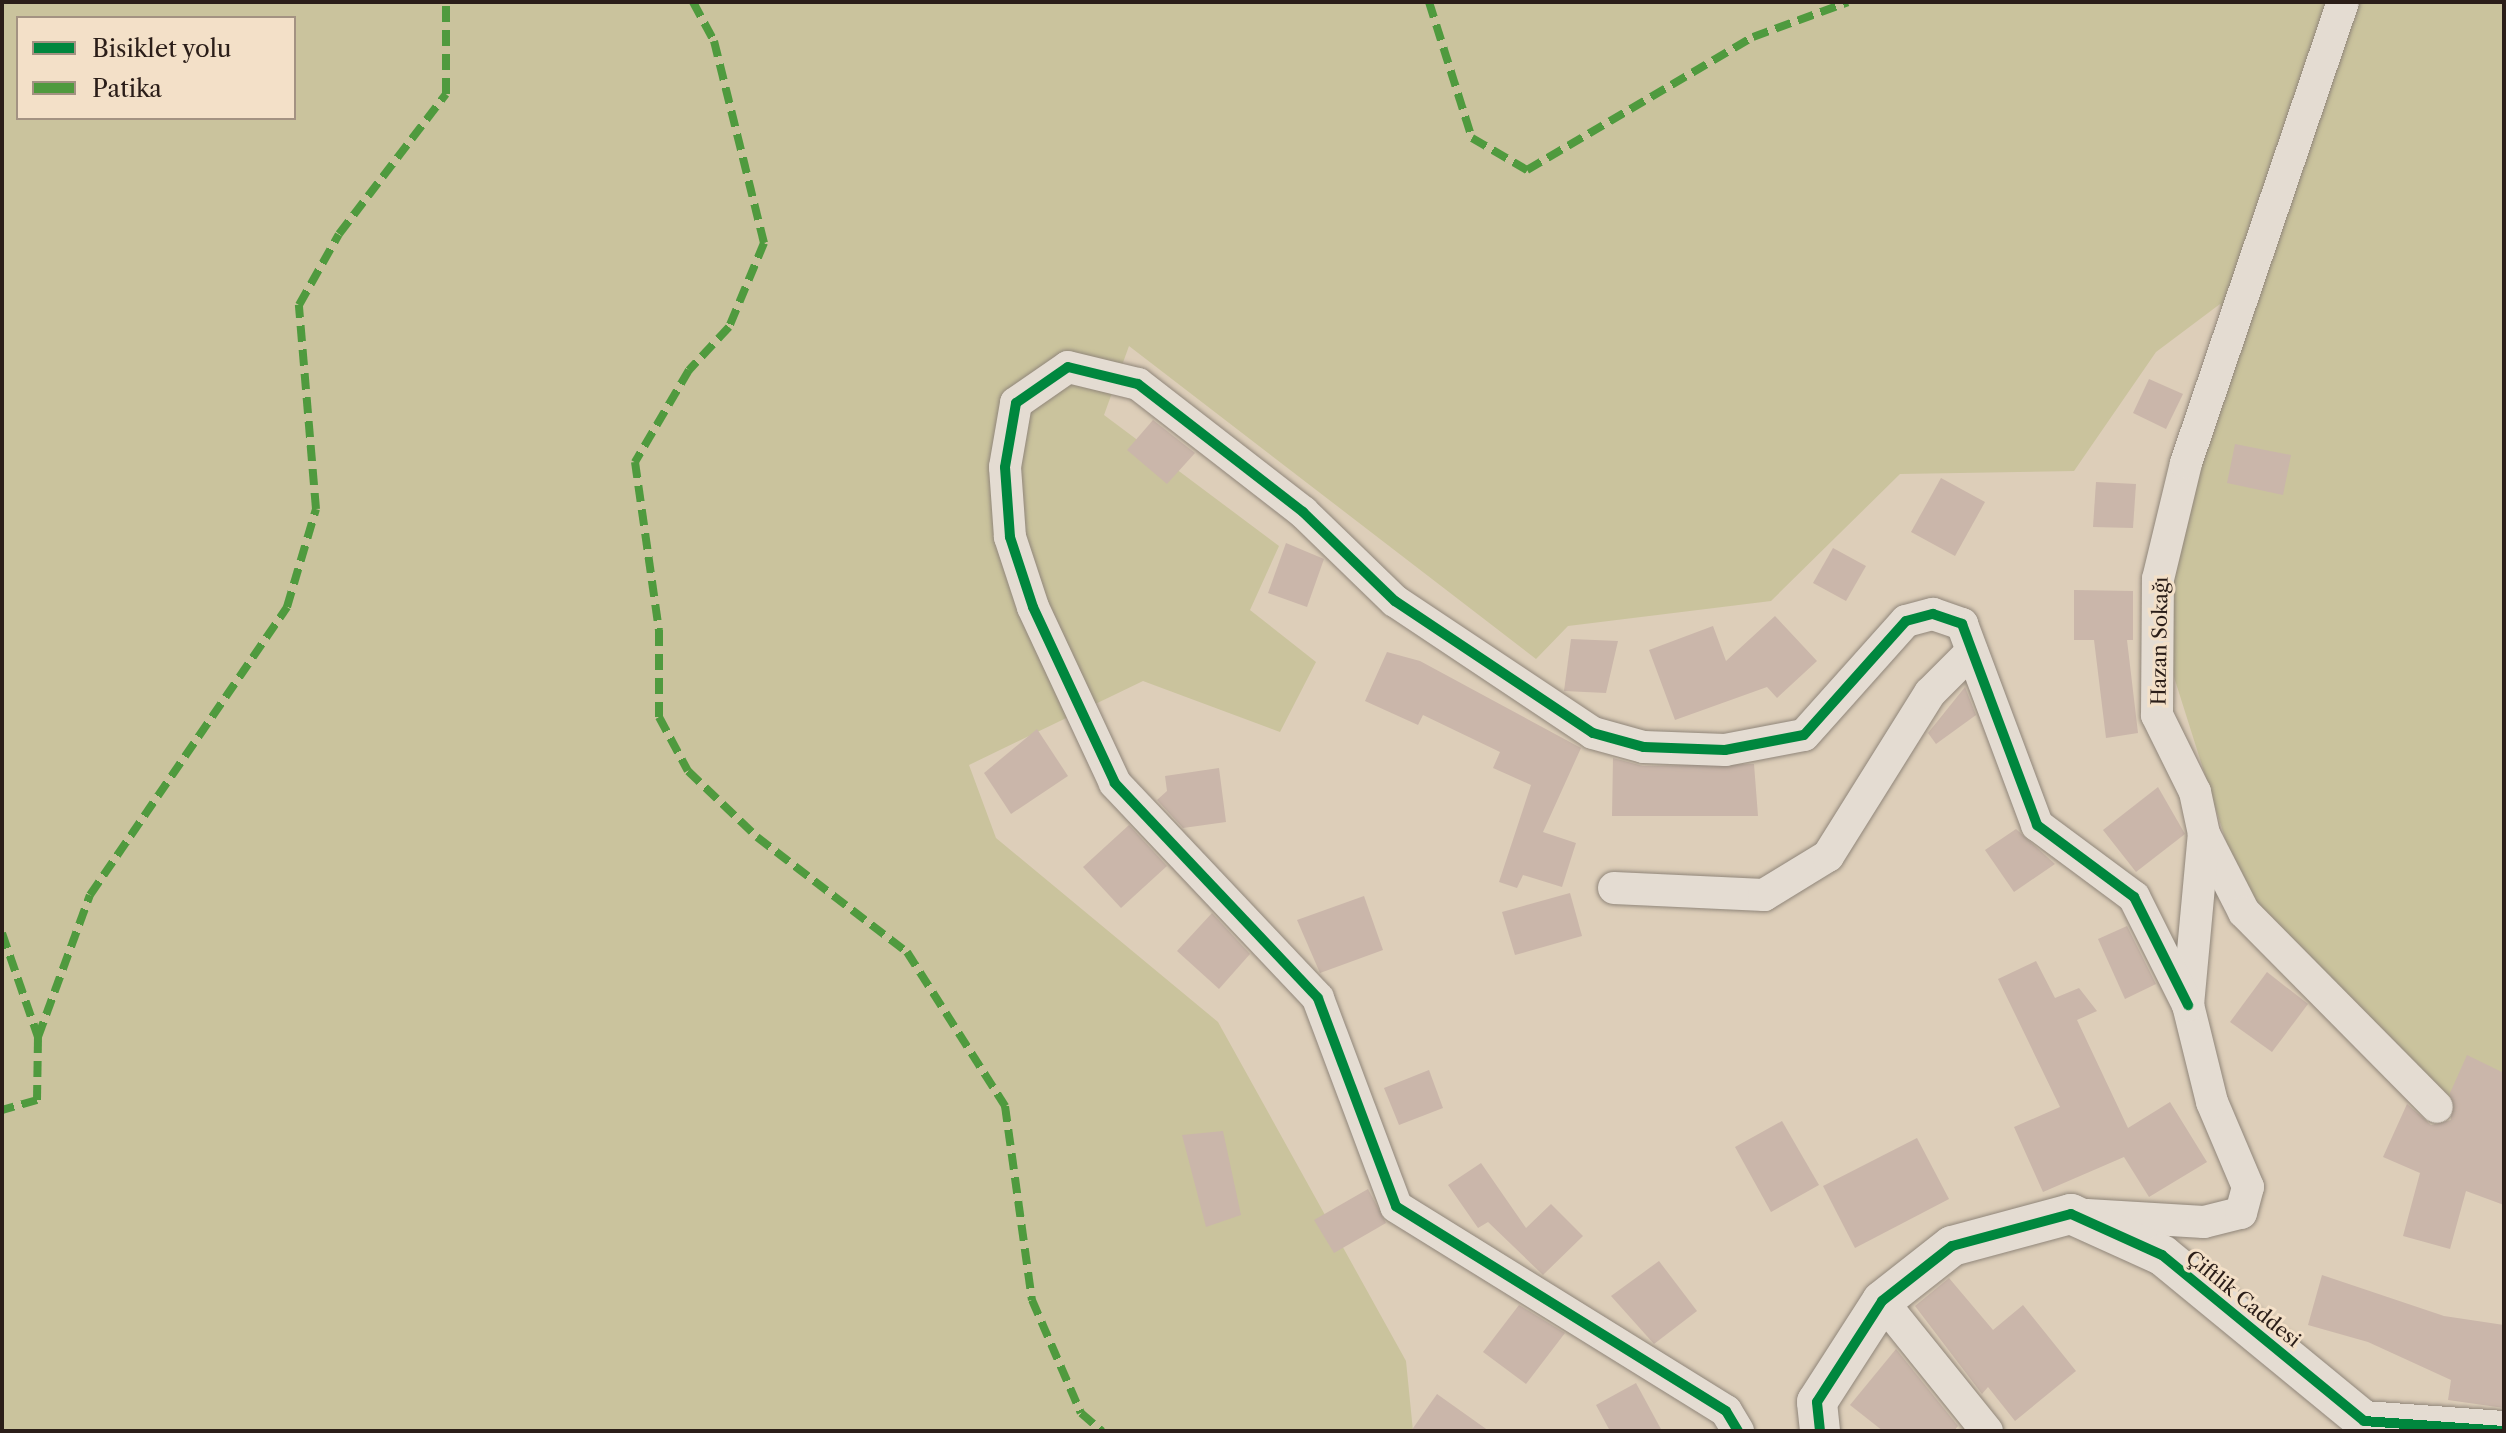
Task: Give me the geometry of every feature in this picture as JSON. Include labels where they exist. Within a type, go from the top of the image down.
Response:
[{"type":"street","name":"Hazan Sokağı","points":[[2071,1214],[2204,1222],[2241,1213],[2248,1187],[2212,1102],[2188,1005],[2204,834],[2195,792],[2157,715],[2158,579],[2186,463],[2343,2]]},
{"type":"street","points":[[1738,1431],[1726,1411],[1396,1206],[1318,998],[1109,769],[1033,607],[1010,537],[1005,467],[1016,403],[1068,367],[1138,384],[1303,512],[1395,601],[1593,733],[1644,747],[1725,750],[1804,735],[1906,621],[1933,614],[1962,624],[2037,825],[2134,897],[2188,1005]]},
{"type":"street","points":[[1614,888],[1764,895],[1828,856],[1930,693],[1972,651]]},
{"type":"street","points":[[2204,834],[2244,912],[2437,1107]]},
{"type":"street","points":[[1820,1431],[1817,1402],[1882,1301],[1952,1246],[2071,1214]]},
{"type":"street","name":"Çiftlik Caddesi","points":[[2071,1214],[2162,1255],[2364,1421],[2504,1431]]},
{"type":"street","points":[[1882,1301],[1987,1431]]},
{"type":"shaded area","points":[[2,2],[2504,2],[2504,1121],[2381,1068],[2237,876],[2162,639],[2197,445],[2239,345],[2220,304],[2156,352],[2074,471],[1900,474],[1771,601],[1568,626],[1536,659],[1129,346],[1104,415],[1279,546],[1250,610],[1316,662],[1280,732],[1143,681],[969,765],[996,838],[1218,1022],[1406,1361],[1413,1431],[2,1431]]},
{"type":"building","points":[[2149,379],[2183,394],[2166,429],[2133,413]]},
{"type":"building","points":[[1153,420],[1195,453],[1167,484],[1127,450]]},
{"type":"building","points":[[2235,444],[2291,455],[2283,495],[2227,483]]},
{"type":"building","points":[[1941,478],[1985,502],[1955,556],[1911,532]]},
{"type":"building","points":[[2096,482],[2136,484],[2133,528],[2093,527]]},
{"type":"building","points":[[1286,543],[1324,559],[1307,607],[1268,593]]},
{"type":"building","points":[[1833,548],[1866,566],[1846,601],[1813,583]]},
{"type":"building","points":[[2074,590],[2133,591],[2133,640],[2127,640],[2138,733],[2106,738],[2094,640],[2074,640]]},
{"type":"building","points":[[1775,616],[1817,661],[1777,698],[1767,687],[1675,720],[1649,650],[1713,626],[1726,661]]},
{"type":"building","points":[[1571,639],[1618,641],[1606,693],[1564,691]]},
{"type":"building","points":[[1387,652],[1420,661],[1581,748],[1543,832],[1576,843],[1562,887],[1523,875],[1517,888],[1499,882],[1531,785],[1493,768],[1500,752],[1423,715],[1418,725],[1365,701]]},
{"type":"building","points":[[1965,687],[1976,715],[1936,744],[1928,733]]},
{"type":"building","points":[[1037,729],[1068,776],[1011,814],[984,773]]},
{"type":"building","points":[[1613,758],[1643,766],[1754,764],[1758,816],[1612,816]]},
{"type":"building","points":[[1219,768],[1226,822],[1183,828],[1157,800],[1167,791],[1165,776]]},
{"type":"building","points":[[2158,787],[2185,834],[2136,872],[2103,830]]},
{"type":"building","points":[[1129,825],[1167,866],[1121,908],[1083,867]]},
{"type":"building","points":[[2016,829],[2055,864],[2014,892],[1985,850]]},
{"type":"building","points":[[1570,893],[1582,936],[1515,955],[1502,912]]},
{"type":"building","points":[[1364,896],[1383,950],[1320,973],[1297,920]]},
{"type":"building","points":[[1212,913],[1250,954],[1219,989],[1177,951]]},
{"type":"building","points":[[2127,926],[2156,984],[2125,999],[2098,939]]},
{"type":"building","points":[[2036,961],[2055,998],[2079,988],[2097,1011],[2077,1020],[2128,1128],[2170,1102],[2207,1162],[2149,1197],[2124,1157],[2043,1192],[2014,1127],[2060,1107],[1998,979]]},
{"type":"building","points":[[2267,972],[2308,1004],[2272,1052],[2230,1022]]},
{"type":"building","points":[[2467,1055],[2504,1073],[2504,1205],[2466,1191],[2450,1249],[2403,1236],[2420,1173],[2383,1157],[2407,1104],[2431,1125],[2451,1120],[2450,1093]]},
{"type":"building","points":[[1429,1070],[1443,1108],[1399,1125],[1384,1088]]},
{"type":"building","points":[[1782,1121],[1819,1185],[1771,1212],[1735,1147]]},
{"type":"building","points":[[1223,1131],[1241,1215],[1206,1227],[1182,1135]]},
{"type":"building","points":[[1917,1138],[1949,1199],[1855,1248],[1823,1186]]},
{"type":"building","points":[[1481,1163],[1526,1228],[1551,1204],[1583,1236],[1543,1275],[1488,1222],[1478,1228],[1448,1185]]},
{"type":"building","points":[[1368,1189],[1386,1223],[1334,1253],[1314,1220]]},
{"type":"building","points":[[1659,1261],[1697,1311],[1654,1344],[1611,1296]]},
{"type":"building","points":[[2322,1275],[2444,1316],[2504,1325],[2504,1408],[2448,1400],[2451,1380],[2368,1342],[2308,1325]]},
{"type":"building","points":[[1949,1278],[1993,1330],[2023,1305],[2076,1371],[2015,1421],[1988,1387],[1982,1394],[1915,1306]]},
{"type":"building","points":[[1519,1305],[1565,1333],[1526,1384],[1483,1352]]},
{"type":"building","points":[[1896,1349],[1958,1426],[1954,1431],[1883,1431],[1850,1405]]},
{"type":"building","points":[[1636,1383],[1662,1431],[1610,1431],[1596,1405]]},
{"type":"building","points":[[1437,1394],[1489,1431],[1411,1431]]},
{"type":"marked path","points":[[38,1037],[90,895],[287,607],[316,509],[299,305],[339,234],[446,94],[446,2]]},
{"type":"marked path","points":[[693,2],[714,41],[764,243],[729,327],[689,370],[635,462],[659,630],[659,717],[688,771],[757,837],[907,952],[1005,1106],[1032,1300],[1081,1413],[1102,1431]]},
{"type":"marked path","points":[[1429,2],[1472,138],[1527,170],[1753,37],[1848,2]]},
{"type":"marked path","points":[[2,933],[38,1037],[37,1100],[2,1110]]},
{"type":"cycle path","points":[[1738,1431],[1726,1411],[1396,1206],[1318,998],[1115,783],[1033,607],[1010,537],[1005,467],[1016,403],[1068,367],[1138,384],[1303,512],[1395,601],[1593,733],[1644,747],[1725,750],[1804,735],[1906,621],[1933,614],[1962,624],[2037,825],[2134,897],[2188,1005]]},
{"type":"cycle path","points":[[1820,1431],[1817,1402],[1882,1301],[1952,1246],[2071,1214],[2162,1255],[2364,1421],[2504,1431]]}]
